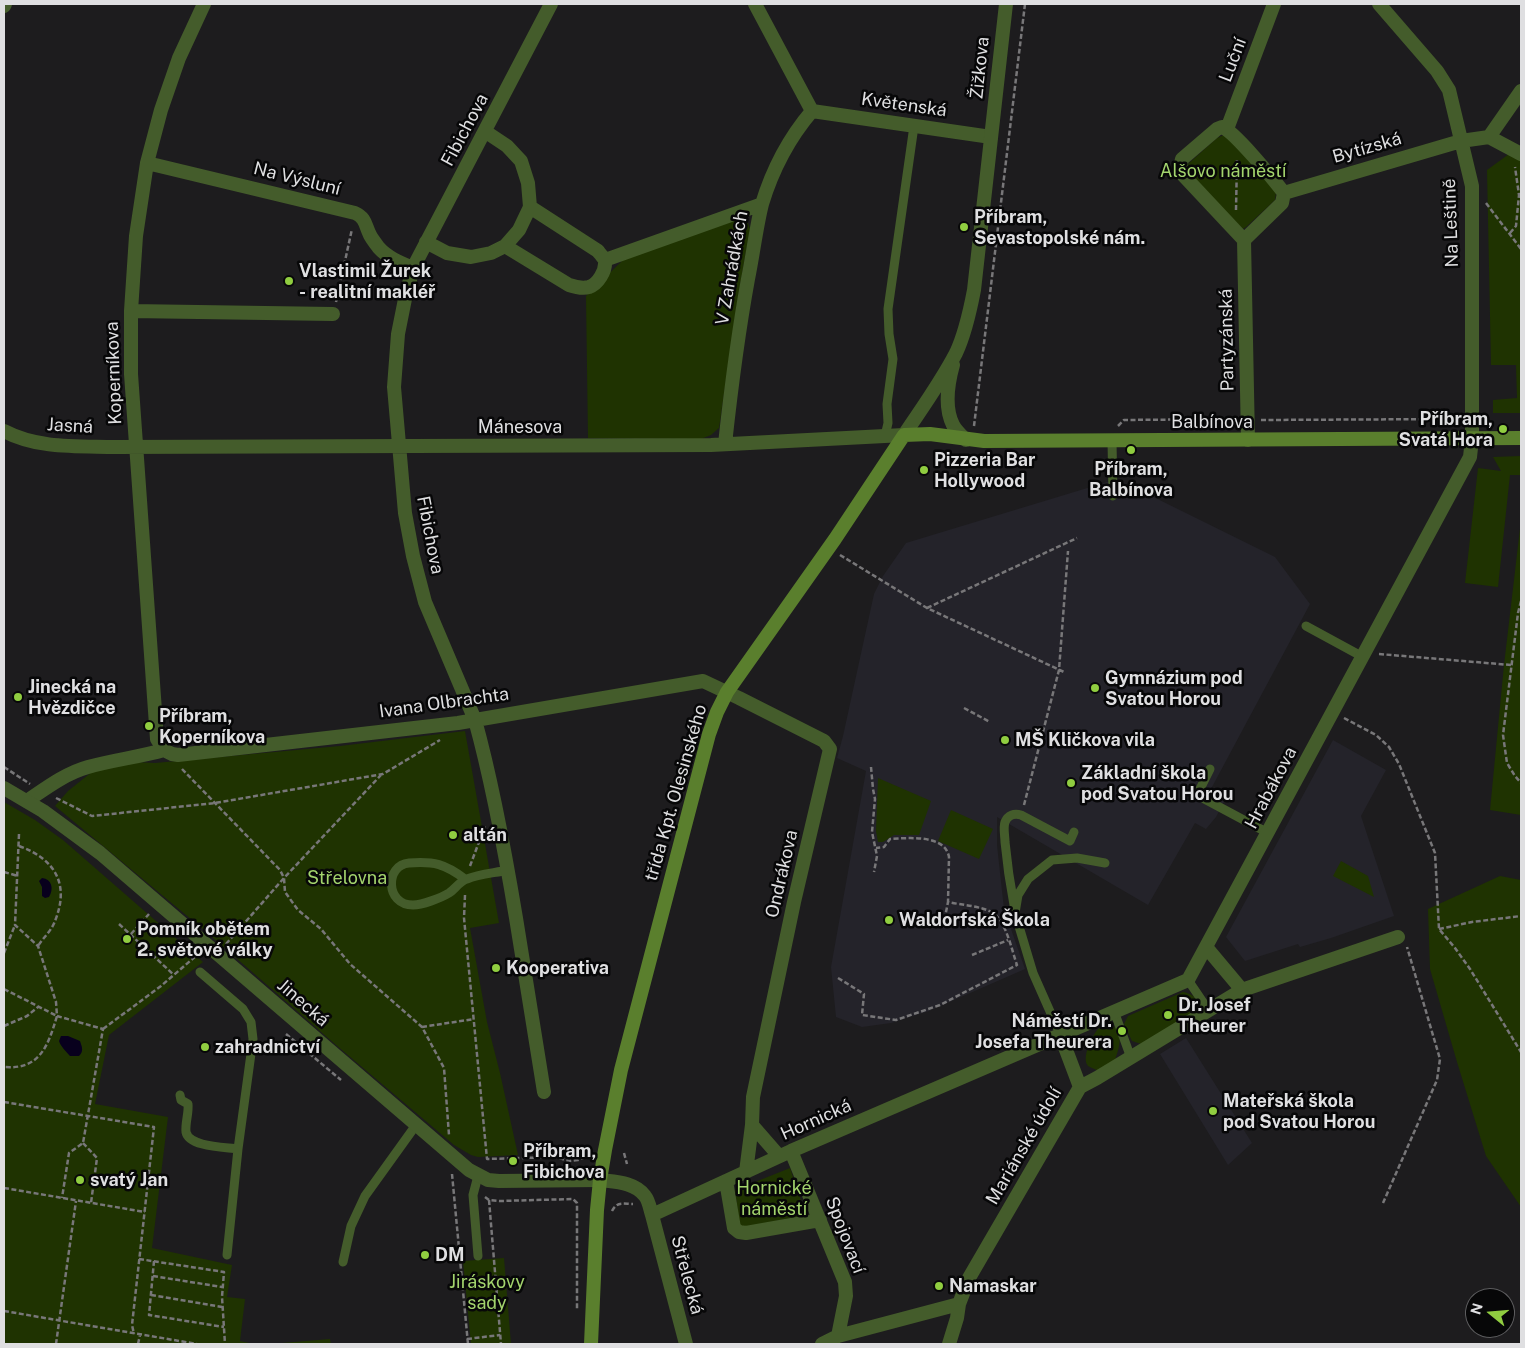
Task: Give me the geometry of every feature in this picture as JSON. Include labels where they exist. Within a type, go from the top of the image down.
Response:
[{"type":"main road","name":"Balbínova","points":[[904,435],[930,434],[984,441],[1114,434],[1248,440],[1521,438]]},
{"type":"main road","name":"třída Kpt. Olesinského","points":[[591,1344],[600,1180],[621,1070],[709,734],[727,692],[835,538],[904,435]]},
{"type":"street","name":"Koperníkova","points":[[164,750],[157,739],[131,374],[131,311],[136,236],[147,163],[161,110],[179,58],[204,4]]},
{"type":"street","name":"Fibichova","points":[[544,1092],[508,870],[495,802],[475,720],[425,602],[413,556],[405,513],[394,387],[398,334],[413,268],[486,132],[551,4]]},
{"type":"street","points":[[755,4],[812,111]]},
{"type":"street","name":"Žižkova","points":[[956,352],[969,314],[974,290],[1006,4]]},
{"type":"street","name":"Luční","points":[[1232,134],[1274,4]]},
{"type":"street","name":"Na Leštině","points":[[1379,4],[1437,71],[1449,90],[1472,186],[1472,438]]},
{"type":"street","points":[[1517,152],[1488,137],[1521,91]]},
{"type":"street","name":"Květenská","points":[[812,111],[991,137]]},
{"type":"street","name":"V Zahrádkách","points":[[725,444],[735,358],[762,204],[785,149],[812,111]]},
{"type":"street","points":[[1222,127],[1232,134],[1284,192],[1282,202],[1240,235],[1184,176],[1180,168],[1182,160],[1217,129],[1222,127]]},
{"type":"street","points":[[426,242],[447,253],[471,257],[491,253],[505,246],[519,230],[530,207],[528,183],[521,161],[507,146],[486,132]]},
{"type":"street","name":"Bytízská","points":[[1284,192],[1461,140],[1488,137]]},
{"type":"street","name":"Na Výsluní","points":[[147,163],[355,213],[365,220],[370,235],[381,250],[395,260],[413,268]]},
{"type":"street","points":[[605,260],[762,204]]},
{"type":"street","points":[[505,246],[569,285],[579,288],[589,287],[599,280],[604,270],[605,260],[598,251],[530,207]]},
{"type":"street","name":"Partyzánská","points":[[1240,235],[1248,440]]},
{"type":"street","points":[[131,311],[333,314]]},
{"type":"street","points":[[904,435],[956,352]]},
{"type":"street","points":[[956,352],[949,385],[948,410],[956,430],[966,440]]},
{"type":"street","name":"Jasná","points":[[4,432],[39,444],[136,446]]},
{"type":"street","name":"Mánesova","points":[[136,446],[725,444],[904,435]]},
{"type":"street","name":"Hrabákova","points":[[1188,980],[1470,457],[1472,438]]},
{"type":"street","name":"Ivana Olbrachta","points":[[164,750],[178,755],[475,720],[703,681],[727,692]]},
{"type":"street","name":"Ondrákova","points":[[727,692],[824,741],[830,749],[794,902],[753,1097],[752,1125],[746,1172]]},
{"type":"street","points":[[28,802],[54,783],[87,767],[145,756],[164,750]]},
{"type":"street","name":"Jinecká","points":[[4,788],[51,816],[100,853],[416,1124],[450,1156],[478,1176],[488,1180],[499,1181],[600,1180]]},
{"type":"street","name":"Mariánské údolí","points":[[951,1339],[959,1304],[969,1278],[1080,1087],[1242,990],[1398,937]]},
{"type":"street","points":[[1206,947],[1242,990]]},
{"type":"street","points":[[1080,1087],[1060,1034],[1188,980]]},
{"type":"street","name":"Hornická","points":[[652,1215],[785,1154],[1060,1034]]},
{"type":"street","points":[[752,1125],[785,1154]]},
{"type":"street","name":"Spojovací","points":[[785,1154],[820,1220],[846,1282],[846,1296],[838,1336]]},
{"type":"street","points":[[600,1180],[623,1182],[641,1191],[646,1197],[652,1215]]},
{"type":"street","points":[[726,1181],[734,1228],[739,1232],[746,1233],[820,1220]]},
{"type":"street","name":"Střelecká","points":[[652,1215],[686,1344]]},
{"type":"street","points":[[822,1344],[838,1336],[959,1304]]},
{"type":"lane","points":[[885,436],[888,423],[887,404],[893,359],[888,309],[914,126]]},
{"type":"lane","points":[[1113,496],[1114,434]]},
{"type":"lane","points":[[1306,626],[1364,655]]},
{"type":"lane","points":[[1210,769],[1197,795],[1268,833]]},
{"type":"lane","points":[[1060,1034],[1034,973],[1015,913],[1007,866],[1004,828],[1005,822],[1014,814],[1021,815],[1070,841],[1074,832]]},
{"type":"lane","points":[[1015,913],[1018,894],[1028,879],[1052,860],[1077,858],[1105,862]]},
{"type":"lane","points":[[465,879],[452,869],[436,863],[404,863],[396,870],[392,878],[391,887],[395,897],[402,903],[422,904],[449,893],[465,879],[508,870]]},
{"type":"lane","points":[[200,972],[242,1009],[251,1022],[253,1039],[238,1149],[227,1254]]},
{"type":"lane","points":[[1188,980],[1209,1011]]},
{"type":"lane","points":[[1114,1011],[1131,1058]]},
{"type":"lane","points":[[180,1095],[181,1100],[188,1104],[186,1131],[188,1138],[195,1143],[238,1149]]},
{"type":"lane","points":[[343,1262],[351,1226],[365,1196],[416,1124]]},
{"type":"lane","points":[[478,1176],[474,1195],[478,1256]]},
{"type":"path","points":[[974,426],[1026,4]]},
{"type":"path","points":[[1232,134],[1240,235]]},
{"type":"path","points":[[1510,233],[1516,226],[1519,195],[1517,152]]},
{"type":"path","points":[[1472,186],[1521,249]]},
{"type":"path","points":[[333,314],[355,213]]},
{"type":"path","points":[[1114,434],[1124,420],[1239,419]]},
{"type":"path","points":[[1261,420],[1456,419],[1455,438]]},
{"type":"path","points":[[926,608],[1077,538]]},
{"type":"path","points":[[1021,815],[1059,670],[1068,551]]},
{"type":"path","points":[[838,554],[926,608],[1064,672]]},
{"type":"path","points":[[1521,601],[1505,717],[1504,740],[1507,763],[1521,783]]},
{"type":"path","points":[[1364,655],[1512,665]]},
{"type":"path","points":[[964,708],[990,722]]},
{"type":"path","points":[[1333,712],[1376,736],[1389,747],[1435,853],[1439,929],[1456,948],[1521,1052]]},
{"type":"path","points":[[217,954],[284,878],[382,774],[442,739]]},
{"type":"path","points":[[164,750],[280,870],[284,878],[286,892],[298,910],[321,929],[350,964],[422,1027],[444,1068],[450,1139]]},
{"type":"path","points":[[4,767],[42,791],[92,816],[215,803],[382,774]]},
{"type":"path","points":[[871,768],[875,799],[872,832],[878,856],[874,872]]},
{"type":"path","points":[[495,802],[465,879],[464,918],[488,1159],[556,1157],[569,1161],[586,1157],[592,1148]]},
{"type":"path","points":[[4,953],[16,925],[20,834]]},
{"type":"path","points":[[876,848],[884,847],[890,839],[911,838],[933,841],[944,846],[950,857],[948,902],[943,927]]},
{"type":"path","points":[[19,846],[30,850],[48,863],[58,875],[62,886],[60,905],[55,923],[38,946]]},
{"type":"path","points":[[4,872],[18,876]]},
{"type":"path","points":[[838,978],[864,994],[862,1016],[896,1020],[940,1005],[1017,965],[1001,920],[993,912],[948,902]]},
{"type":"path","points":[[131,935],[150,913]]},
{"type":"path","points":[[1439,929],[1472,922],[1521,916]]},
{"type":"path","points":[[119,924],[174,976]]},
{"type":"path","points":[[4,1067],[14,1068],[28,1064],[39,1057],[46,1047],[57,1016],[56,1002],[38,946],[16,925]]},
{"type":"path","points":[[1382,1203],[1437,1080],[1440,1059],[1408,948],[1398,937]]},
{"type":"path","points":[[972,955],[1008,940]]},
{"type":"path","points":[[62,1198],[69,1153],[84,1143],[103,1030],[174,976],[197,955]]},
{"type":"path","points":[[4,990],[57,1016],[103,1030]]},
{"type":"path","points":[[4,1026],[27,1016],[38,1006]]},
{"type":"path","points":[[422,1027],[474,1019]]},
{"type":"path","points":[[4,1102],[154,1127],[132,1325],[134,1334]]},
{"type":"path","points":[[84,1143],[97,1158],[91,1204]]},
{"type":"path","points":[[624,1153],[627,1164]]},
{"type":"path","points":[[452,1174],[468,1344]]},
{"type":"path","points":[[4,1188],[145,1212]]},
{"type":"path","points":[[568,1199],[573,1199],[577,1203],[577,1316]]},
{"type":"path","points":[[489,1200],[501,1344]]},
{"type":"path","points":[[56,1344],[76,1201]]},
{"type":"path","points":[[612,1212],[615,1205],[618,1204],[637,1205]]},
{"type":"path","points":[[139,1259],[224,1272],[222,1307],[226,1344]]},
{"type":"path","points":[[154,1261],[149,1315],[224,1327]]},
{"type":"path","points":[[153,1276],[222,1287]]},
{"type":"path","points":[[151,1295],[222,1307]]},
{"type":"path","points":[[4,1311],[197,1344]]},
{"type":"path","points":[[138,1344],[140,1335]]},
{"type":"path","points":[[468,1339],[500,1335]]},
{"type":"shaded area","points":[[1117,479],[1275,557],[1310,604],[1212,787],[1227,796],[1216,817],[1206,829],[1195,823],[1148,905],[997,817],[997,845],[1004,909],[1025,969],[929,1011],[891,1023],[862,1027],[836,1017],[831,967],[866,771],[837,758],[874,594],[883,576],[906,543]]},
{"type":"shaded area","points":[[1333,740],[1386,770],[1361,816],[1394,916],[1331,938],[1300,947],[1298,944],[1245,961],[1226,937]]},
{"type":"shaded area","points":[[42,878],[50,882],[51,891],[49,897],[45,898],[42,896],[42,887],[39,881]]},
{"type":"shaded area","points":[[61,1036],[68,1036],[80,1041],[82,1051],[79,1056],[70,1056],[59,1041]]},
{"type":"shaded area","name":"Mateřská škola pod Svatou Horou","points":[[1186,1038],[1252,1143],[1228,1165],[1160,1054]]},
{"type":"green space","name":"Alšovo náměstí","points":[[1224,135],[1230,137],[1276,192],[1275,200],[1243,229],[1187,172],[1186,168],[1217,138]]},
{"type":"green space","points":[[1509,154],[1521,160],[1521,413],[1493,413],[1493,400],[1517,398],[1516,365],[1491,365],[1487,170]]},
{"type":"green space","points":[[738,218],[744,218],[750,229],[719,428],[711,435],[701,439],[588,438],[586,296],[623,260]]},
{"type":"green space","points":[[1521,456],[1521,475],[1510,475],[1498,587],[1465,583],[1478,468],[1501,471],[1493,457]]},
{"type":"green space","points":[[1521,520],[1521,815],[1490,810]]},
{"type":"green space","name":"Střelovna","points":[[465,731],[499,923],[470,928],[487,1022],[518,1155],[478,1157],[454,1145],[204,930],[55,806],[68,791],[93,771],[135,762],[155,763],[340,746]]},
{"type":"green space","points":[[878,778],[931,801],[919,835],[894,835],[883,842],[878,842],[876,831]]},
{"type":"green space","points":[[4,802],[35,820],[63,840],[203,962],[109,1035],[95,1104],[168,1117],[152,1248],[232,1265],[227,1297],[245,1299],[240,1341],[254,1344],[4,1344]]},
{"type":"green space","points":[[951,810],[993,829],[979,859],[938,841]]},
{"type":"green space","points":[[1341,861],[1368,876],[1374,897],[1333,876]]},
{"type":"green space","points":[[1500,876],[1521,880],[1521,1207],[1486,1156],[1430,969],[1428,909]]},
{"type":"green space","points":[[1183,992],[1194,997],[1196,1005],[1194,1013],[1141,1044],[1132,1041],[1124,1024],[1128,1016]]},
{"type":"green space","points":[[1109,1024],[1118,1031],[1119,1048],[1113,1065],[1099,1071],[1088,1066],[1086,1062],[1087,1053],[1090,1042],[1098,1029]]},
{"type":"green space","name":"Hornické náměstí","points":[[790,1168],[806,1215],[740,1228],[735,1190]]},
{"type":"green space","name":"Jiráskovy sady","points":[[504,1258],[511,1344],[471,1344],[463,1261]]},
{"type":"green space","points":[[330,1339],[331,1344],[282,1343]]},
{"type":"place","name":"Příbram, Sevastopolské nám.","points":[[964,227]]},
{"type":"place","name":"Vlastimil Žurek - realitní makléř","points":[[289,281]]},
{"type":"place","name":"Příbram, Svatá Hora","points":[[1503,429]]},
{"type":"place","name":"Příbram, Balbínova","points":[[1131,450]]},
{"type":"place","name":"Pizzeria Bar Hollywood","points":[[924,470]]},
{"type":"place","name":"Gymnázium pod Svatou Horou","points":[[1095,688]]},
{"type":"place","name":"Jinecká na Hvězdičce","points":[[18,697]]},
{"type":"place","name":"Příbram, Koperníkova","points":[[149,726]]},
{"type":"place","name":"MŠ Kličkova vila","points":[[1005,740]]},
{"type":"place","name":"Základní škola pod Svatou Horou","points":[[1071,783]]},
{"type":"place","name":"altán","points":[[453,835]]},
{"type":"place","name":"Waldorfská Škola","points":[[889,920]]},
{"type":"place","name":"Pomník obětem 2. světové války","points":[[127,939]]},
{"type":"place","name":"Kooperativa","points":[[496,968]]},
{"type":"place","name":"Dr. Josef Theurer","points":[[1168,1015]]},
{"type":"place","name":"Náměstí Dr. Josefa Theurera","points":[[1122,1031]]},
{"type":"place","name":"zahradnictví","points":[[205,1047]]},
{"type":"place","name":"Mateřská škola pod Svatou Horou","points":[[1213,1111]]},
{"type":"place","name":"Příbram, Fibichova","points":[[513,1161]]},
{"type":"place","name":"svatý Jan","points":[[80,1180]]},
{"type":"place","name":"DM","points":[[425,1255]]},
{"type":"place","name":"Namaskar","points":[[939,1286]]}]
